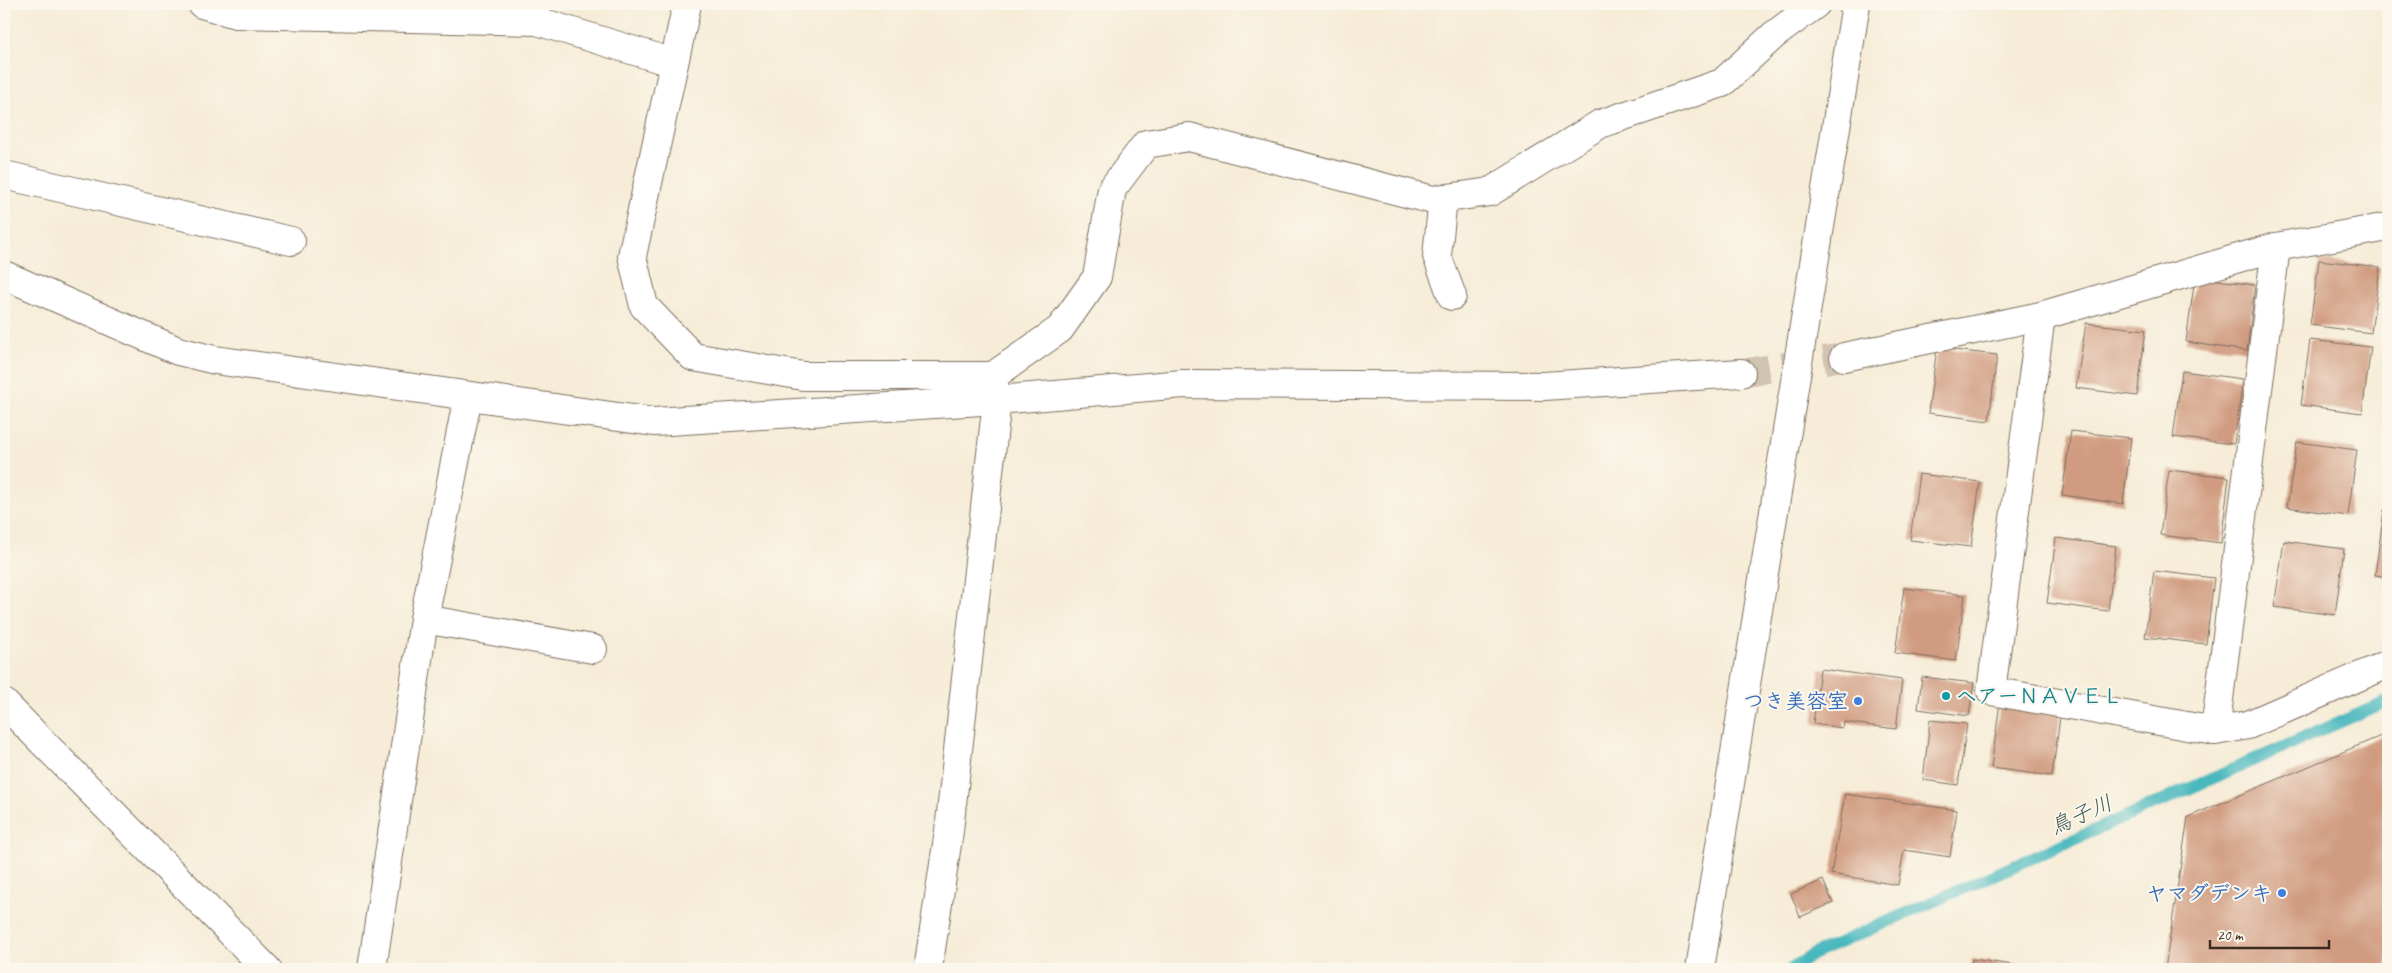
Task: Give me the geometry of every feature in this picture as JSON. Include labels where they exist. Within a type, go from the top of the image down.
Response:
[{"type":"street","points":[[202,4],[236,14],[537,21],[674,62]]},
{"type":"street","points":[[687,4],[632,256],[644,306],[693,357],[803,376],[995,388]]},
{"type":"street","points":[[928,969],[949,831],[995,388],[1060,329],[1097,277],[1112,189],[1146,144],[1189,137],[1433,200],[1490,192],[1600,124],[1722,83],[1774,35],[1816,4]]},
{"type":"street","points":[[1701,962],[1856,4]]},
{"type":"street","points":[[4,174],[291,242]]},
{"type":"street","points":[[1443,198],[1437,256],[1452,296]]},
{"type":"street","points":[[1844,357],[2041,316],[2276,247],[2388,227]]},
{"type":"street","points":[[2215,731],[2276,247]]},
{"type":"street","points":[[4,275],[178,351],[215,360],[654,422],[995,388],[1183,384],[1544,386],[1741,373]]},
{"type":"street","points":[[2041,316],[1991,691],[2215,731],[2248,726],[2388,664]]},
{"type":"street","points":[[372,969],[424,619],[468,396]]},
{"type":"street","points":[[424,619],[594,649]]},
{"type":"street","points":[[4,703],[268,969]]},
{"type":"building","points":[[2319,260],[2380,267],[2371,333],[2310,325]]},
{"type":"building","points":[[2195,277],[2255,285],[2247,351],[2186,342]]},
{"type":"building","points":[[2086,323],[2146,330],[2137,396],[2076,388]]},
{"type":"building","points":[[2310,340],[2371,347],[2362,413],[2301,405]]},
{"type":"building","points":[[1937,348],[1997,355],[1989,421],[1928,413]]},
{"type":"building","points":[[2182,371],[2243,379],[2234,444],[2173,437]]},
{"type":"building","points":[[2071,431],[2131,438],[2123,504],[2062,495]]},
{"type":"building","points":[[2297,442],[2357,450],[2348,516],[2287,507]]},
{"type":"building","points":[[2169,470],[2229,477],[2221,543],[2160,535]]},
{"type":"building","points":[[1919,474],[1980,482],[1971,547],[1910,540]]},
{"type":"building","points":[[2384,510],[2388,511],[2388,577],[2375,575]]},
{"type":"building","points":[[2056,538],[2116,546],[2108,611],[2047,603]]},
{"type":"building","points":[[2284,541],[2344,549],[2335,615],[2274,607]]},
{"type":"building","points":[[2154,571],[2214,578],[2206,644],[2145,637]]},
{"type":"building","points":[[1904,588],[1965,595],[1956,661],[1895,653]]},
{"type":"building","name":"つき美容室","points":[[1820,669],[1902,680],[1896,729],[1844,722],[1843,728],[1813,724]]},
{"type":"building","name":"ヘアーＮＡＶＥＬ","points":[[1922,677],[1974,683],[1969,716],[1918,709]]},
{"type":"building","points":[[2000,703],[2061,710],[2052,776],[1991,768]]},
{"type":"building","points":[[1930,720],[1967,724],[1958,785],[1923,780]]},
{"type":"building","name":"ヤマダデンキ","points":[[2388,733],[2388,969],[2165,969],[2188,817]]},
{"type":"building","points":[[1845,794],[1957,810],[1950,857],[1904,850],[1898,885],[1831,874]]},
{"type":"building","points":[[1823,880],[1833,903],[1800,917],[1791,894]]},
{"type":"building","points":[[1972,959],[2034,968],[2034,969],[1970,969]]},
{"type":"waterway","name":"鳥子川","points":[[1791,969],[1814,954],[2388,701]]},
{"type":"tunnel","points":[[1741,373],[1844,357]]},
{"type":"place","name":"ヘアーＮＡＶＥＬ","points":[[1946,696]]},
{"type":"place","name":"つき美容室","points":[[1858,701]]},
{"type":"place","name":"ヤマダデンキ","points":[[2282,893]]}]
